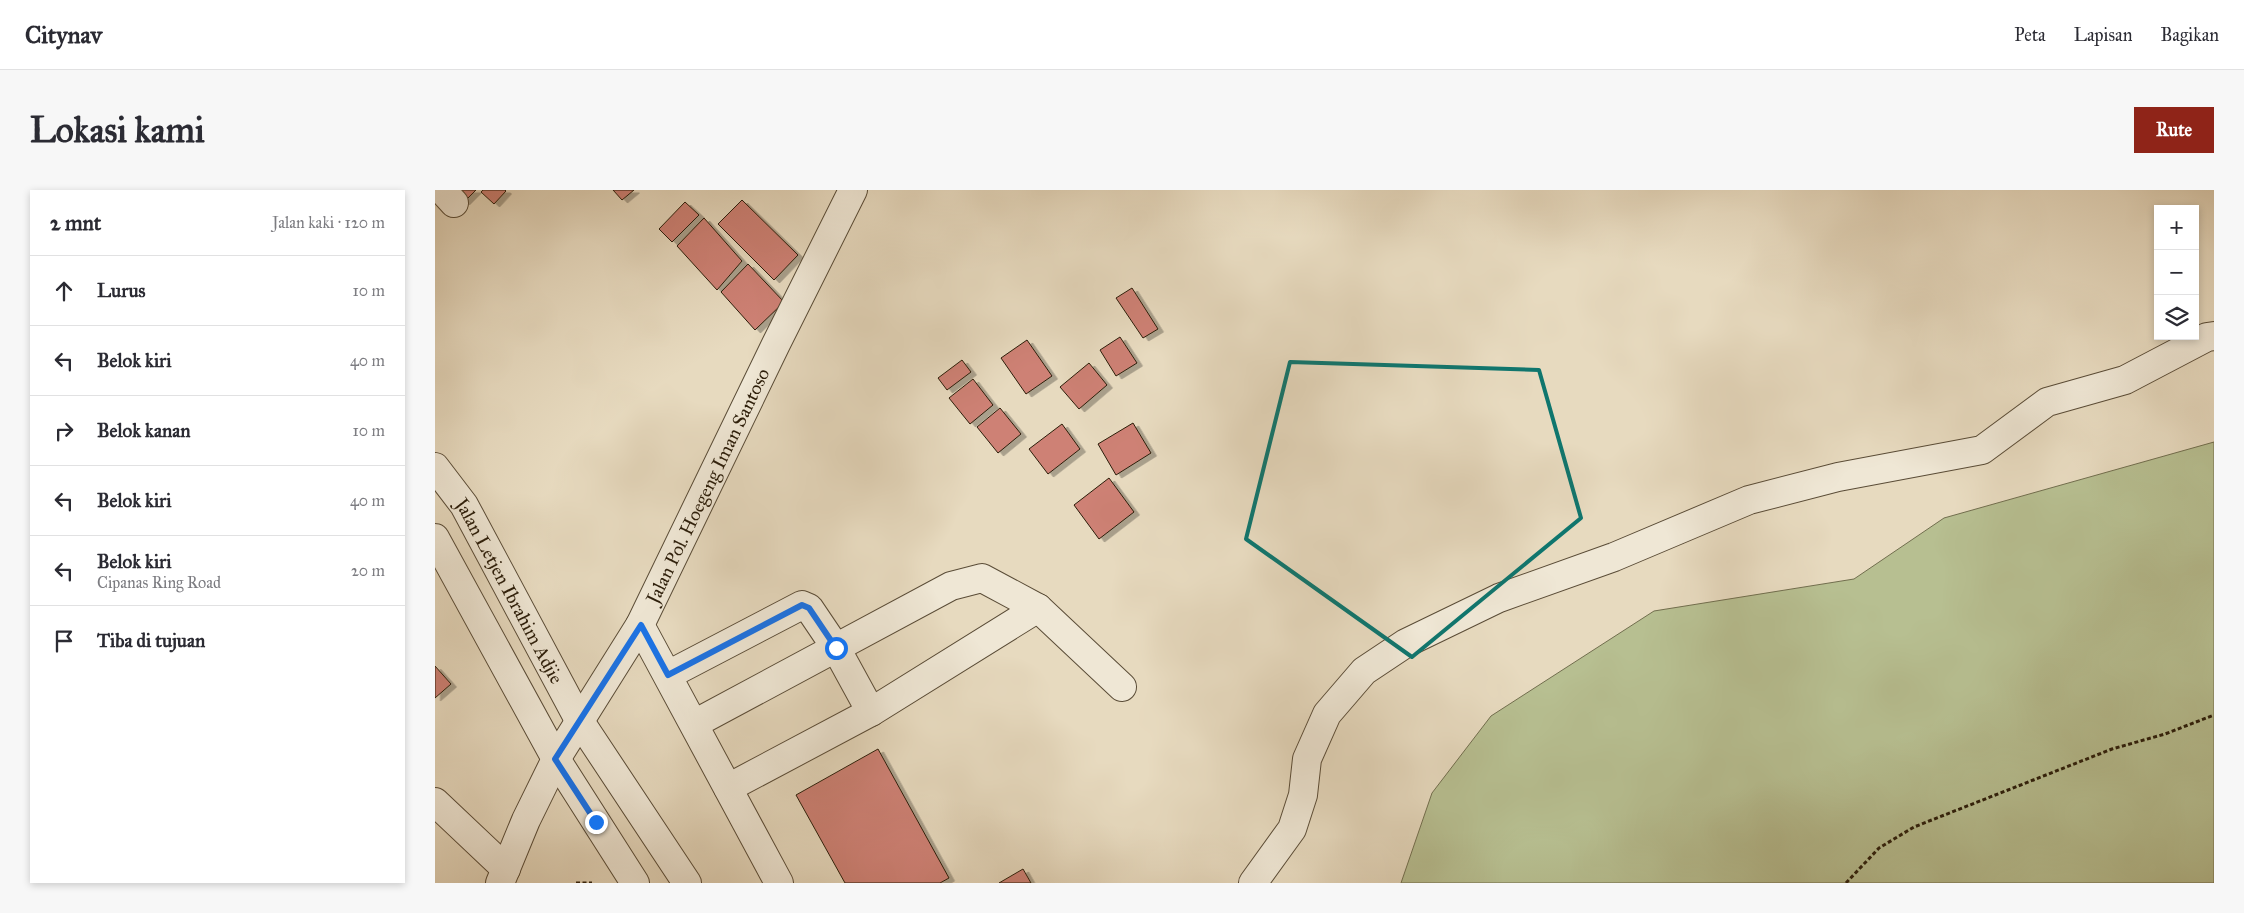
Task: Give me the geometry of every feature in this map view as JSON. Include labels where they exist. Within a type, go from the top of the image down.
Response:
[{"type":"street","name":"Jalan Pol. Hoegeng Iman Santoso","points":[[503,876],[555,759],[641,625],[776,344],[853,190]]},
{"type":"street","points":[[1253,883],[1293,829],[1303,795],[1307,759],[1327,714],[1363,671],[1406,643],[1499,598],[1614,557],[1749,500],[1838,477],[1982,450],[2047,402],[2125,380],[2207,337],[2214,336]]},
{"type":"street","name":"Jalan Letjen Ibrahim Adjie","points":[[435,467],[464,505],[579,720],[687,883]]},
{"type":"street","name":"Jalan Letjen Ibrahim Adjie","points":[[435,538],[555,759],[635,883]]},
{"type":"street","points":[[694,724],[951,586],[982,578],[1038,608],[1122,687]]},
{"type":"street","points":[[668,675],[802,605],[809,608],[836,648],[871,712]]},
{"type":"street","points":[[728,788],[871,712],[1038,608]]},
{"type":"street","points":[[641,625],[779,883]]},
{"type":"street","points":[[435,803],[503,876]]},
{"type":"path","points":[[1845,883],[1879,848],[1914,827],[2112,748],[2165,734],[2214,715]]},
{"type":"path","points":[[576,883],[592,883]]},
{"type":"highlighted area","points":[[1290,362],[1539,370],[1581,518],[1412,657],[1246,539]]},
{"type":"green space","points":[[2214,442],[2214,883],[1401,883],[1432,793],[1491,716],[1654,611],[1854,579],[1944,518]]},
{"type":"building","points":[[453,190],[476,190],[464,202]]},
{"type":"building","points":[[483,190],[506,191],[494,204],[481,192]]},
{"type":"building","points":[[613,190],[634,190],[622,200]]},
{"type":"building","points":[[742,200],[798,255],[774,280],[718,224]]},
{"type":"building","points":[[685,202],[699,215],[672,242],[659,229]]},
{"type":"building","points":[[704,218],[742,261],[717,290],[677,246]]},
{"type":"building","points":[[748,264],[784,302],[755,330],[721,292]]},
{"type":"building","points":[[1132,288],[1158,329],[1143,338],[1116,298]]},
{"type":"building","points":[[1120,337],[1137,363],[1116,376],[1100,350]]},
{"type":"building","points":[[1027,340],[1052,376],[1026,394],[1001,358]]},
{"type":"building","points":[[962,360],[971,372],[947,390],[938,378]]},
{"type":"building","points":[[1089,363],[1107,385],[1079,409],[1060,387]]},
{"type":"building","points":[[973,379],[993,405],[970,424],[949,398]]},
{"type":"building","points":[[1000,408],[1021,434],[998,453],[977,427]]},
{"type":"building","points":[[1133,423],[1151,453],[1116,475],[1098,444]]},
{"type":"building","points":[[1062,424],[1080,449],[1048,474],[1029,449]]},
{"type":"building","points":[[1109,478],[1134,512],[1099,539],[1074,505]]},
{"type":"building","points":[[435,666],[451,684],[435,698]]},
{"type":"building","points":[[878,749],[949,878],[940,883],[845,883],[796,795]]},
{"type":"building","points":[[1023,869],[1031,883],[999,883]]},
{"type":"route","points":[[596,822],[555,759],[641,625],[668,675],[802,605],[809,608],[836,648]]}]
